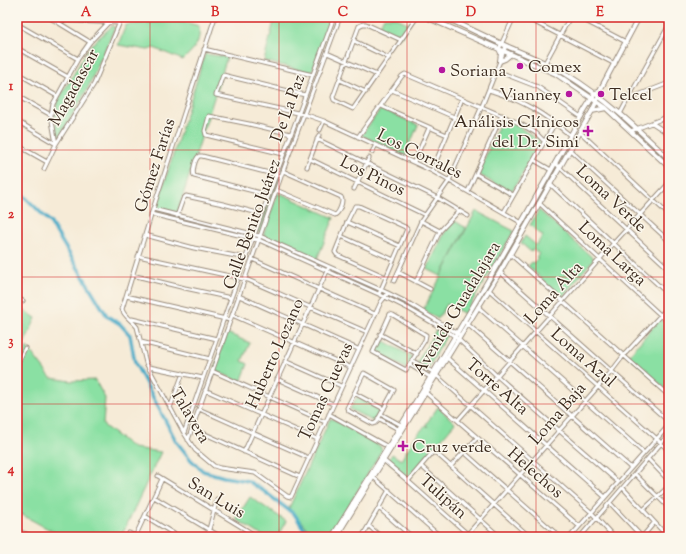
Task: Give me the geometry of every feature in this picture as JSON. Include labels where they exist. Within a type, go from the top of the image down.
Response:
[{"type":"main road","points":[[426,17],[551,71],[606,108],[669,167]]},
{"type":"main road","points":[[445,17],[501,44],[545,62],[598,94],[669,159]]},
{"type":"main road","name":"Avenida Guadalajara","points":[[332,537],[338,531],[383,460],[402,425],[466,322],[581,117],[592,99],[598,94],[638,19]]},
{"type":"main road","points":[[453,29],[457,27],[472,30]]},
{"type":"main road","points":[[499,49],[501,53],[500,61]]},
{"type":"main road","points":[[500,61],[507,58],[511,54]]},
{"type":"main road","name":"Avenida Guadalajara","points":[[466,322],[478,307],[500,272],[597,102],[598,94]]},
{"type":"main road","points":[[592,111],[606,108]]},
{"type":"main road","name":"Avenida Guadalajara","points":[[424,391],[430,377],[435,373],[446,357],[457,336]]},
{"type":"main road","name":"Avenida Guadalajara","points":[[390,448],[402,425]]},
{"type":"main road","name":"Avenida Guadalajara","points":[[336,537],[338,531]]},
{"type":"street","points":[[49,17],[90,42]]},
{"type":"street","name":"Magadascar","points":[[44,169],[56,144],[94,84],[122,17]]},
{"type":"street","name":"Gómez Farías","points":[[130,318],[126,316],[122,309],[215,17]]},
{"type":"street","name":"De La Paz","points":[[184,433],[231,298],[334,17]]},
{"type":"street","name":"Calle Benito Juárez","points":[[188,440],[281,176],[340,17]]},
{"type":"street","points":[[401,40],[364,24],[360,26],[333,99],[340,104],[353,109],[378,75],[417,17]]},
{"type":"street","points":[[499,49],[514,17]]},
{"type":"street","points":[[525,17],[615,64]]},
{"type":"street","points":[[545,62],[570,17]]},
{"type":"street","points":[[578,17],[626,42]]},
{"type":"street","points":[[628,17],[638,19]]},
{"type":"street","points":[[54,20],[120,23]]},
{"type":"street","points":[[56,144],[51,115],[53,104],[78,59],[90,42],[108,23]]},
{"type":"street","points":[[17,24],[78,59]]},
{"type":"street","points":[[620,114],[669,25]]},
{"type":"street","points":[[354,41],[389,58]]},
{"type":"street","points":[[394,281],[421,221],[449,181],[489,90],[506,46]]},
{"type":"street","points":[[17,48],[68,77]]},
{"type":"street","points":[[204,49],[313,75]]},
{"type":"street","points":[[327,53],[378,75]]},
{"type":"street","points":[[497,71],[538,87],[581,117]]},
{"type":"street","points":[[17,73],[57,96]]},
{"type":"street","points":[[358,137],[403,74],[408,74],[462,99],[502,115],[528,128],[545,142]]},
{"type":"street","name":"Los Corrales","points":[[306,95],[223,75],[216,95],[304,114],[324,121],[432,171],[522,223]]},
{"type":"street","points":[[340,80],[366,92]]},
{"type":"street","points":[[628,99],[669,83]]},
{"type":"street","points":[[392,90],[454,117]]},
{"type":"street","points":[[489,90],[527,104],[571,136]]},
{"type":"street","points":[[17,96],[51,115]]},
{"type":"street","points":[[432,171],[462,99]]},
{"type":"street","points":[[381,106],[447,135]]},
{"type":"street","points":[[468,191],[502,115]]},
{"type":"street","points":[[284,154],[206,135],[205,131],[209,116],[291,134]]},
{"type":"street","points":[[631,131],[669,116]]},
{"type":"street","points":[[17,121],[56,144]]},
{"type":"street","points":[[320,130],[324,121]]},
{"type":"street","points":[[504,212],[555,123]]},
{"type":"street","points":[[652,123],[669,134]]},
{"type":"street","points":[[414,162],[429,128]]},
{"type":"street","points":[[580,132],[669,215]]},
{"type":"street","points":[[307,167],[319,135]]},
{"type":"street","points":[[318,139],[438,198],[468,216]]},
{"type":"street","points":[[17,145],[47,162]]},
{"type":"street","points":[[372,152],[376,145]]},
{"type":"street","points":[[570,150],[669,241]]},
{"type":"street","points":[[269,195],[194,176],[193,173],[197,158],[202,156],[281,176]]},
{"type":"street","points":[[354,189],[370,158]]},
{"type":"street","name":"Los Pinos","points":[[310,160],[425,214]]},
{"type":"street","points":[[534,160],[551,170]]},
{"type":"street","name":"Loma Verde","points":[[555,163],[669,269]]},
{"type":"street","points":[[276,190],[333,215],[338,213],[343,199],[341,197],[283,171]]},
{"type":"street","points":[[476,174],[513,195]]},
{"type":"street","name":"Loma Alta","points":[[458,420],[548,316],[669,183]]},
{"type":"street","points":[[550,184],[669,295]]},
{"type":"street","points":[[176,220],[184,197],[189,196],[262,214]]},
{"type":"street","name":"Loma Larga","points":[[539,203],[669,323]]},
{"type":"street","points":[[379,294],[407,231],[405,227],[357,206],[354,208],[347,222],[335,250],[335,254],[386,277]]},
{"type":"street","points":[[153,208],[255,234],[329,266],[410,304],[457,336],[496,375],[618,482]]},
{"type":"street","points":[[416,282],[440,231],[459,211]]},
{"type":"street","points":[[151,214],[259,240],[408,308],[457,336]]},
{"type":"street","points":[[421,221],[440,231]]},
{"type":"street","points":[[347,222],[400,246]]},
{"type":"street","points":[[145,236],[194,248],[246,258]]},
{"type":"street","points":[[341,236],[394,260]]},
{"type":"street","points":[[510,254],[669,396]]},
{"type":"street","points":[[138,256],[245,279],[367,332]]},
{"type":"street","points":[[252,259],[375,314]]},
{"type":"street","name":"Huberto Lozano","points":[[244,452],[329,266]]},
{"type":"street","points":[[398,272],[430,289]]},
{"type":"street","points":[[500,272],[669,423],[570,537]]},
{"type":"street","points":[[132,275],[231,298]]},
{"type":"street","name":"Loma Azul","points":[[489,290],[662,443],[669,451]]},
{"type":"street","name":"Tomas Cuevas","points":[[290,497],[375,314],[388,293]]},
{"type":"street","points":[[126,296],[230,320]]},
{"type":"street","points":[[239,296],[358,350]]},
{"type":"street","points":[[17,298],[23,301]]},
{"type":"street","name":"Loma Baja","points":[[466,536],[584,400],[611,372],[624,355],[669,306]]},
{"type":"street","points":[[478,307],[644,453]]},
{"type":"street","points":[[390,314],[426,335],[425,340],[416,354],[410,365],[406,370],[404,370],[374,353],[373,350],[390,314]]},
{"type":"street","points":[[232,315],[350,368]]},
{"type":"street","points":[[130,318],[217,339]]},
{"type":"street","name":"Talavera","points":[[130,318],[136,327],[144,357],[170,408],[195,450],[214,466],[255,473],[290,497]]},
{"type":"street","points":[[466,322],[631,468]]},
{"type":"street","points":[[380,334],[416,354]]},
{"type":"street","points":[[141,342],[210,359]]},
{"type":"street","points":[[17,365],[18,359],[25,348]]},
{"type":"street","name":"Torre Alta","points":[[446,357],[605,497]]},
{"type":"street","points":[[285,360],[341,386]]},
{"type":"street","points":[[412,361],[435,373],[592,512],[614,537]]},
{"type":"street","points":[[410,365],[430,377]]},
{"type":"street","points":[[149,367],[203,378]]},
{"type":"street","points":[[212,371],[325,422]]},
{"type":"street","points":[[170,408],[183,373]]},
{"type":"street","points":[[365,373],[394,390],[384,409],[373,424],[347,410],[362,375],[365,373]]},
{"type":"street","points":[[277,379],[333,404]]},
{"type":"street","points":[[205,390],[317,439]]},
{"type":"street","name":"Helechos","points":[[424,391],[579,526]]},
{"type":"street","points":[[354,392],[384,409]]},
{"type":"street","points":[[199,409],[309,458]]},
{"type":"street","points":[[329,414],[390,448]]},
{"type":"street","points":[[381,414],[402,425]]},
{"type":"street","points":[[378,418],[402,425]]},
{"type":"street","points":[[192,428],[300,477]]},
{"type":"street","points":[[586,537],[581,535],[669,434]]},
{"type":"street","points":[[451,466],[477,438]]},
{"type":"street","points":[[408,481],[432,453],[435,452],[530,537]]},
{"type":"street","points":[[464,452],[560,537]]},
{"type":"street","points":[[648,459],[669,480]]},
{"type":"street","name":"Tulipán","points":[[383,460],[408,481],[466,536],[471,537]]},
{"type":"street","points":[[421,466],[500,537]]},
{"type":"street","points":[[635,474],[669,508]]},
{"type":"street","name":"San Luis","points":[[158,476],[258,537]]},
{"type":"street","points":[[372,476],[441,537]]},
{"type":"street","points":[[129,533],[136,537],[162,479]]},
{"type":"street","points":[[643,510],[669,486]]},
{"type":"street","points":[[623,488],[668,537]]},
{"type":"street","points":[[362,537],[389,490]]},
{"type":"street","points":[[154,496],[221,537]]},
{"type":"street","points":[[207,537],[217,499]]},
{"type":"street","points":[[610,503],[642,537],[654,523]]},
{"type":"street","points":[[380,508],[412,537]]},
{"type":"street","points":[[145,516],[179,537]]},
{"type":"street","points":[[369,526],[381,537]]},
{"type":"street","points":[[17,528],[21,532],[35,537]]},
{"type":"street","points":[[338,531],[349,537]]},
{"type":"green space","points":[[275,17],[331,17],[312,72],[264,61]]},
{"type":"green space","points":[[384,17],[395,17],[409,24],[401,37],[379,27]]},
{"type":"green space","points":[[178,20],[199,26],[198,42],[183,60],[154,48],[148,50],[118,45],[126,25]]},
{"type":"green space","points":[[112,26],[115,27],[87,90],[57,141],[55,113],[57,102],[91,45]]},
{"type":"green space","points":[[205,54],[227,57],[177,214],[156,209]]},
{"type":"green space","points":[[382,109],[418,125],[405,156],[363,136],[362,134]]},
{"type":"green space","points":[[501,120],[519,127],[541,142],[511,193],[478,174]]},
{"type":"green space","points":[[277,179],[279,179],[261,233],[257,231]]},
{"type":"green space","points":[[277,194],[282,194],[334,218],[317,259],[263,236]]},
{"type":"green space","points":[[539,210],[594,259],[562,297],[528,266],[538,258],[536,257],[539,254],[533,249],[531,252],[521,243],[525,236],[536,245],[543,236],[530,225]]},
{"type":"green space","points":[[476,211],[514,231],[465,314],[447,304],[438,319],[423,310]]},
{"type":"green space","points":[[455,221],[466,228],[441,276],[427,269],[445,232]]},
{"type":"green space","points":[[17,306],[36,318],[18,357],[17,357]]},
{"type":"green space","points":[[659,320],[662,320],[669,326],[669,392],[629,356]]},
{"type":"green space","points":[[436,330],[446,336],[428,369],[417,363]]},
{"type":"green space","points":[[227,333],[250,343],[242,361],[248,364],[241,382],[214,370]]},
{"type":"green space","points":[[382,340],[411,356],[412,358],[407,369],[375,352]]},
{"type":"green space","points":[[27,347],[51,378],[71,381],[95,380],[105,398],[103,425],[133,448],[161,452],[121,537],[63,537],[17,512],[17,369]]},
{"type":"green space","points":[[357,397],[380,410],[374,422],[350,409]]},
{"type":"green space","points":[[438,407],[455,423],[408,478],[388,461],[392,454],[401,460],[416,436],[426,425],[428,427],[426,424]]},
{"type":"green space","points":[[330,419],[333,419],[380,446],[382,450],[330,537],[311,537],[305,526],[289,508]]},
{"type":"green space","points":[[250,497],[286,521],[277,537],[264,537],[236,519]]},
{"type":"waterway","points":[[17,189],[50,222],[107,316],[120,324],[130,335],[135,363],[176,441],[191,460],[203,471],[224,477],[248,481],[265,492],[295,515],[309,537]]},
{"type":"place","name":"Comex","points":[[520,66]]},
{"type":"place","name":"Soriana","points":[[442,70]]},
{"type":"place","name":"Vianney","points":[[569,94]]},
{"type":"place","name":"Telcel","points":[[601,94]]},
{"type":"place","name":"Análisis Clínicos del Dr. Simi","points":[[588,131]]},
{"type":"place","name":"Cruz verde","points":[[403,446]]}]
